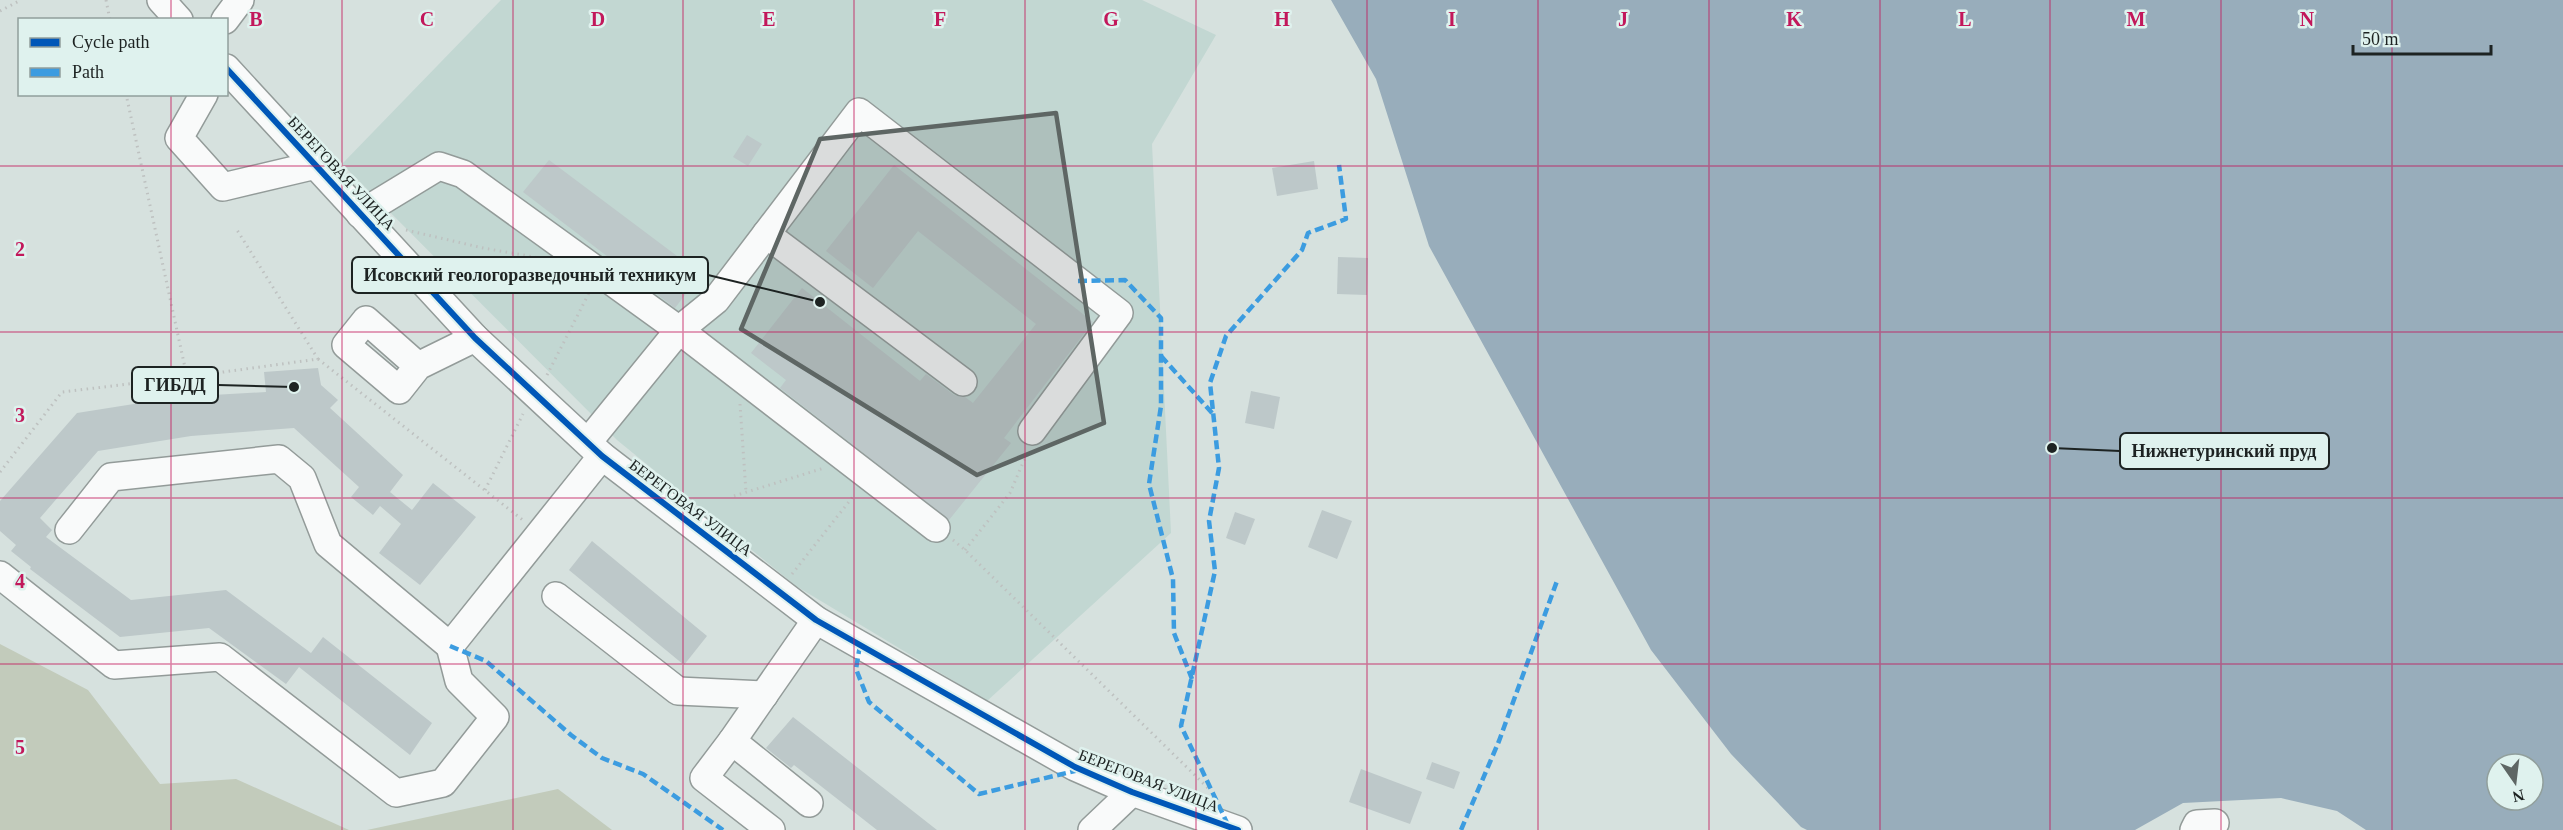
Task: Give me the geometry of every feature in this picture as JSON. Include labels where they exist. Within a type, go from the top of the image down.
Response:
[{"type":"street","points":[[161,0],[177,18]]},
{"type":"street","points":[[226,18],[240,0]]},
{"type":"street","name":"БЕРЕГОВАЯ УЛИЦА","points":[[228,70],[475,338],[595,449],[816,620],[1075,767],[1132,792],[1238,830]]},
{"type":"street","points":[[203,96],[179,138],[223,187],[316,165]]},
{"type":"street","points":[[450,646],[540,534],[595,449],[679,330],[716,300],[859,112],[1119,313],[1032,431]]},
{"type":"street","points":[[363,217],[439,166],[464,174],[679,330],[936,528]]},
{"type":"street","points":[[766,234],[963,382]]},
{"type":"street","points":[[418,366],[475,338]]},
{"type":"street","points":[[0,575],[114,666],[220,657],[396,793],[443,783],[495,717],[459,681],[450,646],[328,544],[302,477],[279,459],[111,477],[69,530]]},
{"type":"street","points":[[556,596],[678,691],[764,695]]},
{"type":"street","points":[[771,830],[704,778],[816,620]]},
{"type":"street","points":[[732,741],[809,803]]},
{"type":"street","points":[[1092,830],[1132,792]]},
{"type":"path","points":[[0,11],[21,0]]},
{"type":"path","points":[[106,0],[110,18]]},
{"type":"path","points":[[126,96],[187,376]]},
{"type":"path","points":[[363,217],[483,248],[549,260]]},
{"type":"path","points":[[237,230],[318,359],[540,534]]},
{"type":"path","points":[[0,472],[62,392],[318,359]]},
{"type":"path","points":[[738,375],[746,492]]},
{"type":"path","points":[[965,550],[1010,493],[1023,457],[1034,442],[1032,431]]},
{"type":"path","points":[[734,496],[849,461]]},
{"type":"path","points":[[936,528],[965,550],[1209,790]]},
{"type":"highlighted area","points":[[1056,113],[1104,423],[977,475],[741,329],[820,139]]},
{"type":"shaded area","points":[[501,0],[1142,0],[1216,35],[1152,144],[1171,533],[987,701],[796,586],[617,440],[342,164]]},
{"type":"green space","points":[[0,644],[88,690],[160,784],[236,779],[349,830],[0,830]]},
{"type":"green space","points":[[558,789],[612,830],[367,830]]},
{"type":"water","points":[[1331,0],[2563,0],[2563,830],[2366,830],[2337,811],[2281,798],[2183,803],[2135,830],[1807,830],[1801,827],[1731,754],[1651,650],[1429,246],[1376,79]]},
{"type":"building","points":[[747,135],[762,144],[748,166],[733,157]]},
{"type":"building","points":[[549,160],[701,274],[675,308],[523,192]]},
{"type":"building","points":[[1314,161],[1318,189],[1277,196],[1272,168]]},
{"type":"building","points":[[894,165],[1093,322],[1004,438],[1011,443],[949,520],[780,388],[786,380],[751,353],[802,288],[920,381],[926,374],[954,395],[965,397],[973,403],[1036,324],[918,231],[873,288],[826,251]]},
{"type":"building","points":[[1338,257],[1368,258],[1367,295],[1337,294]]},
{"type":"building","points":[[318,368],[321,385],[338,400],[330,408],[403,475],[390,492],[412,510],[433,483],[476,517],[420,585],[379,553],[401,524],[380,506],[373,515],[351,497],[359,487],[294,428],[191,436],[98,451],[40,518],[52,530],[46,537],[131,600],[226,590],[311,653],[323,637],[432,723],[410,755],[299,667],[286,684],[209,628],[120,637],[30,569],[31,567],[11,551],[16,545],[0,531],[0,501],[77,413],[178,397],[266,392],[264,372]]},
{"type":"building","points":[[1251,391],[1280,397],[1274,429],[1245,423]]},
{"type":"building","points":[[1322,510],[1352,521],[1337,559],[1308,547]]},
{"type":"building","points":[[1235,512],[1255,519],[1245,545],[1226,538]]},
{"type":"building","points":[[592,541],[707,636],[684,665],[569,570]]},
{"type":"building","points":[[793,717],[937,830],[877,830],[794,765],[791,768],[766,748]]},
{"type":"building","points":[[1432,762],[1460,772],[1454,789],[1426,779]]},
{"type":"building","points":[[1361,769],[1422,792],[1410,824],[1349,802]]},
{"type":"marked path","points":[[1228,825],[1181,726],[1215,571],[1209,521],[1219,468],[1210,383],[1226,336],[1302,250],[1308,233],[1346,219],[1339,165]]},
{"type":"marked path","points":[[1078,281],[1125,280],[1161,318],[1161,406],[1149,484],[1173,579],[1174,633],[1192,679]]},
{"type":"marked path","points":[[1161,356],[1213,414]]},
{"type":"marked path","points":[[1461,830],[1499,741],[1557,581]]},
{"type":"marked path","points":[[860,645],[856,669],[869,702],[979,794],[1079,770]]},
{"type":"marked path","points":[[450,646],[486,661],[571,735],[602,758],[643,774],[723,830]]},
{"type":"cycle path","points":[[228,70],[475,338],[602,456],[816,620],[1075,767],[1132,792],[1238,830]]},
{"type":"place","name":"Исовский геологоразведочный техникум","points":[[820,302]]},
{"type":"place","name":"ГИБДД","points":[[294,387]]},
{"type":"place","name":"Нижнетуринский пруд","points":[[2052,448]]}]
